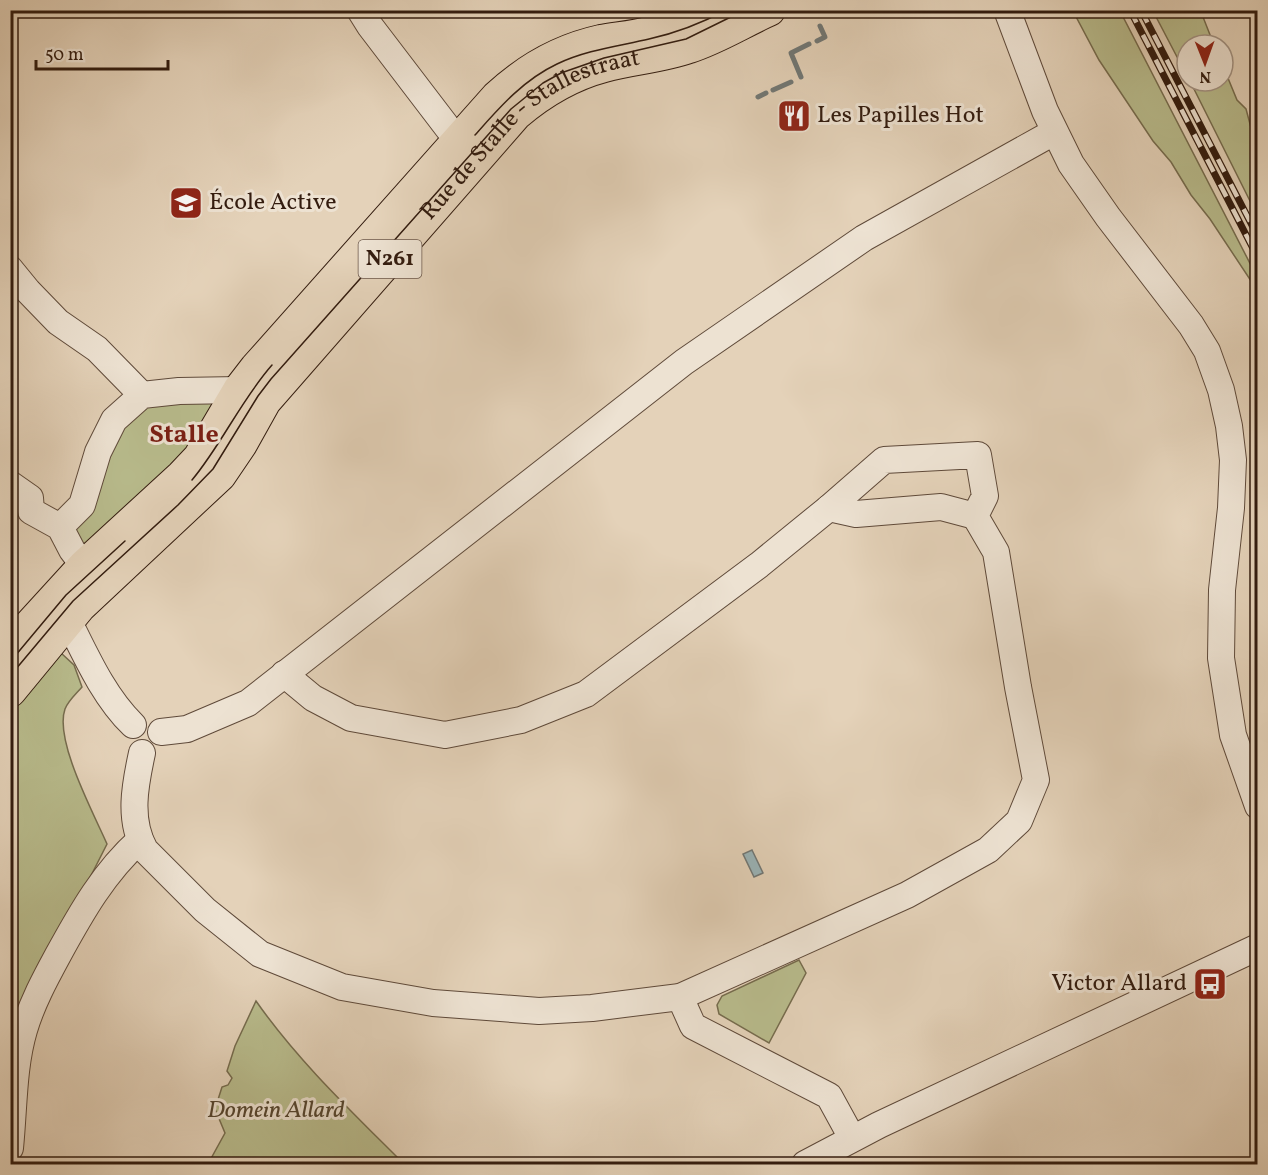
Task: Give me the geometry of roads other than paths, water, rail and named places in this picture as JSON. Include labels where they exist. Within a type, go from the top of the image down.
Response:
[{"type":"main road","name":"Rue de Stalle - Stallestraat","points":[[10,647],[84,566],[199,458],[239,390],[255,368],[497,97],[532,68],[571,49],[650,32],[706,10]]},
{"type":"main road","name":"Rue de Stalle - Stallestraat","points":[[10,691],[80,606],[220,475],[241,444],[265,401],[516,114],[547,89],[580,73],[606,65],[657,56],[690,47],[762,12]]},
{"type":"street","points":[[360,10],[457,140]]},
{"type":"street","points":[[1006,10],[1054,132],[1075,169],[1108,218],[1191,325],[1207,351],[1221,390],[1229,426],[1233,460],[1231,508],[1222,590],[1221,658],[1233,735],[1257,806]]},
{"type":"street","points":[[161,732],[188,729],[248,704],[684,362],[864,238],[1054,132]]},
{"type":"street","points":[[10,269],[58,322],[97,349],[142,395]]},
{"type":"street","points":[[60,527],[82,505],[98,452],[114,420],[142,395],[179,391],[239,390]]},
{"type":"street","points":[[284,674],[313,698],[351,718],[445,735],[521,720],[586,694],[787,542],[884,460],[978,455],[985,496],[975,516]]},
{"type":"street","points":[[10,484],[30,498],[31,511],[60,527],[72,550],[84,566]]},
{"type":"street","points":[[142,753],[134,794],[140,840],[145,850],[206,910],[260,954],[342,987],[433,1003],[539,1011],[592,1008],[680,997],[907,895],[988,850],[1019,821],[1036,780],[996,552],[975,516],[941,507],[856,514],[829,508]]},
{"type":"street","points":[[68,620],[97,676],[124,716],[133,725]]},
{"type":"street","points":[[149,720],[161,732],[162,737],[153,751],[142,753],[132,747],[129,742],[130,730],[138,722],[149,720]]},
{"type":"street","points":[[10,1148],[17,1068],[24,1031],[33,1005],[87,904],[121,857],[140,840]]},
{"type":"street","points":[[805,1164],[852,1138],[1257,947]]},
{"type":"street","points":[[680,997],[693,1026],[829,1096],[852,1138]]},
{"type":"water","points":[[752,850],[763,873],[754,877],[743,854]]},
{"type":"waterway","points":[[817,41],[825,37],[820,26]]},
{"type":"waterway","points":[[801,77],[791,53],[809,44]]},
{"type":"waterway","points":[[773,90],[791,82]]},
{"type":"waterway","points":[[758,97],[766,93]]},
{"type":"tram line","points":[[475,135],[522,86],[557,64],[591,52],[669,34],[726,10]]},
{"type":"tram line","points":[[10,676],[73,601],[178,505],[213,469],[271,379],[511,109],[543,83],[561,73],[604,58],[686,39],[745,10]]},
{"type":"tram line","points":[[192,480],[272,365]]},
{"type":"tram line","points":[[10,662],[66,595],[125,541]]},
{"type":"railway","points":[[1130,10],[1258,258]]},
{"type":"railway","points":[[1141,10],[1258,237]]},
{"type":"place","name":"Les Papilles Hot","points":[[794,116]]},
{"type":"place","name":"École Active","points":[[186,203]]},
{"type":"place","name":"Victor Allard","points":[[1210,984]]},
{"type":"district","name":"Stalle","points":[[184,435]]},
{"type":"park label","name":"Domein Allard","points":[[276,1111]]}]
